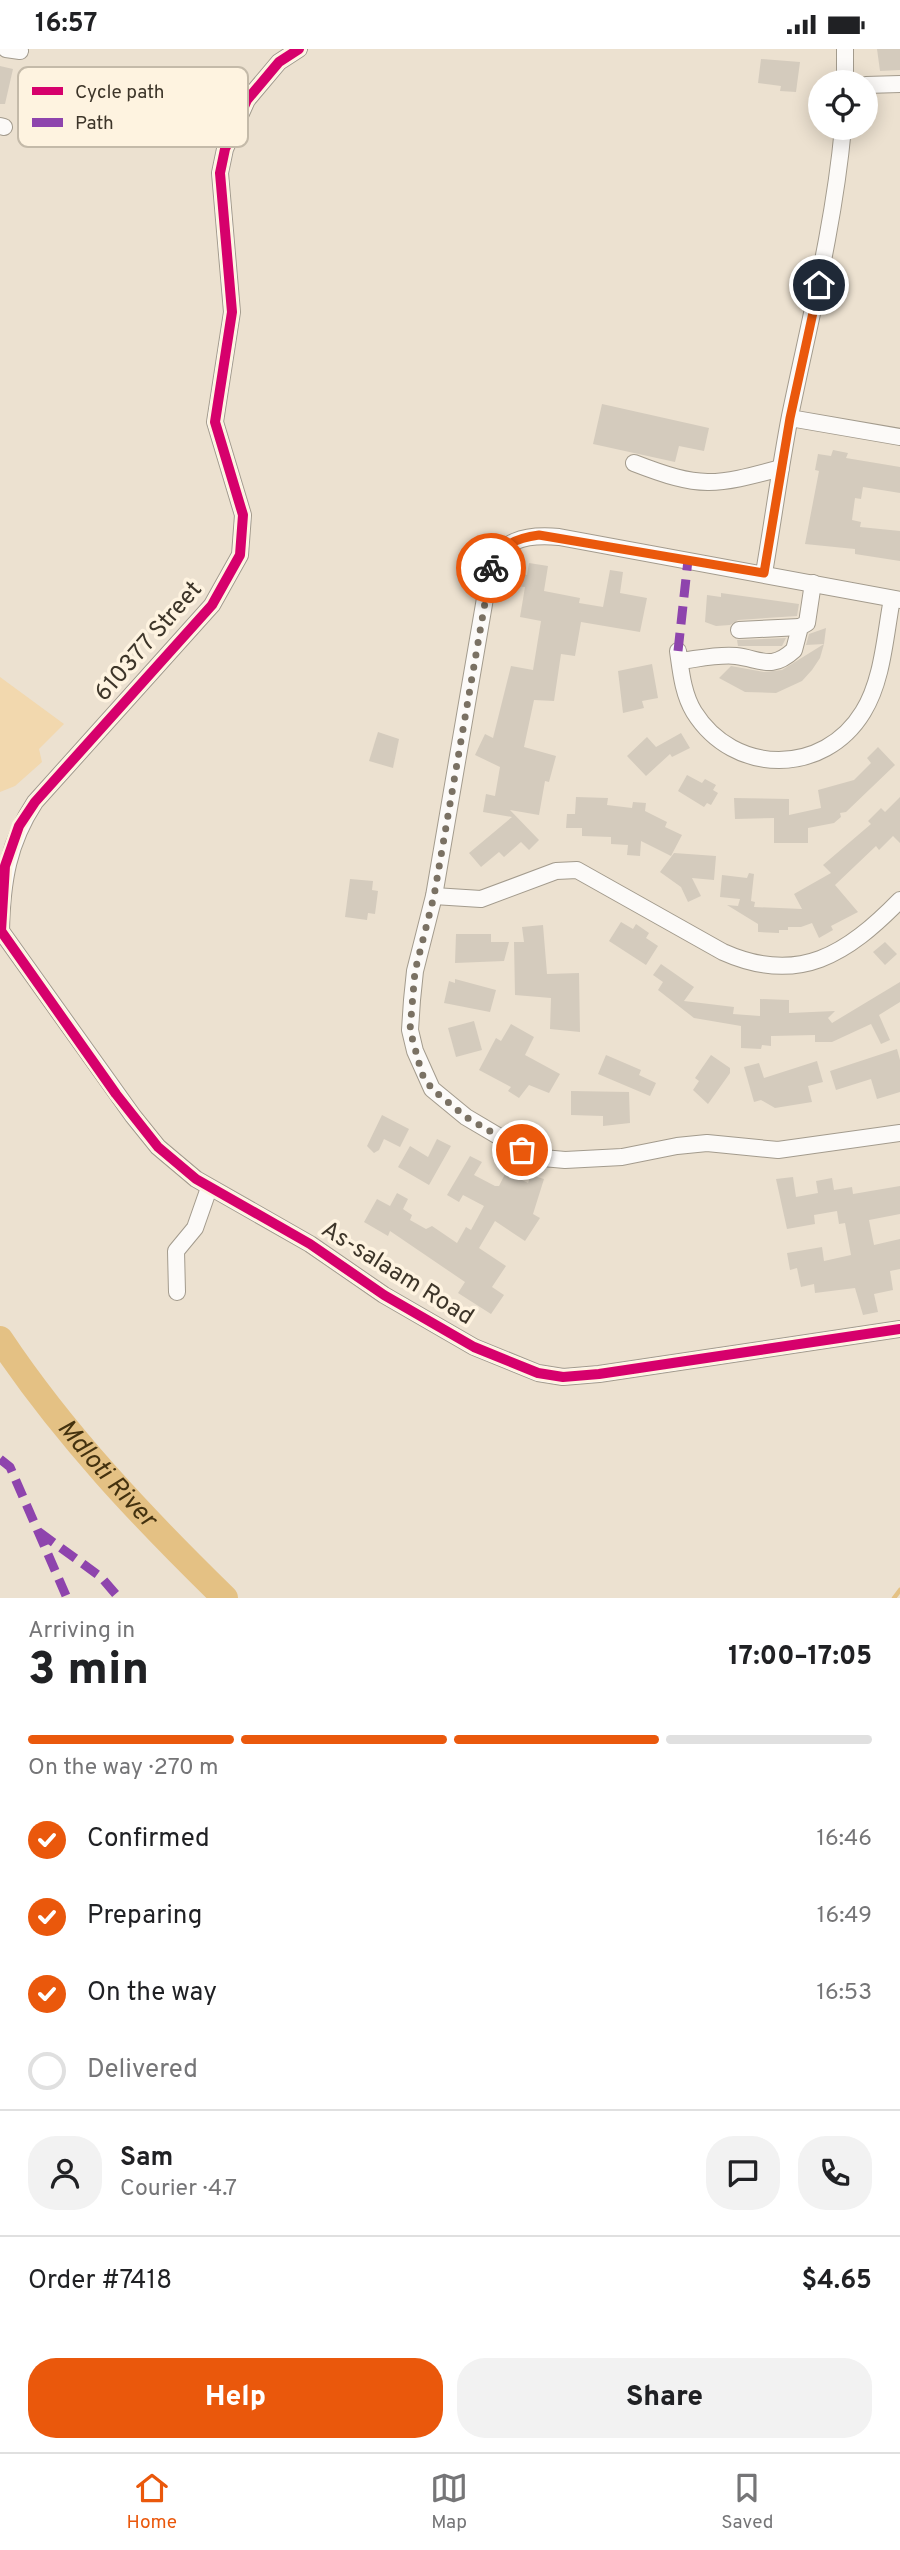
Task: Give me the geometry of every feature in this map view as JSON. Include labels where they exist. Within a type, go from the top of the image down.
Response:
[{"type":"street","name":"610377 Street","points":[[248,99],[279,62],[299,49]]},
{"type":"street","points":[[845,49],[845,70]]},
{"type":"street","points":[[878,85],[900,84]]},
{"type":"street","points":[[764,573],[790,418],[825,259],[837,191],[842,140]]},
{"type":"street","name":"610377 Street","points":[[0,931],[5,866],[19,826],[35,802],[212,605],[240,555],[243,515],[215,422],[232,312],[219,173],[226,147]]},
{"type":"street","points":[[790,418],[900,437]]},
{"type":"street","points":[[634,463],[670,477],[709,484],[781,468]]},
{"type":"street","points":[[800,627],[798,645],[782,659],[758,663],[737,656],[679,656],[687,697],[695,713],[730,745],[767,762],[809,756],[845,734],[863,712],[874,685],[896,600],[764,573],[559,537],[526,537],[505,547],[496,555],[489,575],[434,896],[415,971],[410,1030],[422,1074],[446,1104],[522,1150],[543,1158],[591,1161],[707,1143],[778,1150],[900,1133]]},
{"type":"street","points":[[739,629],[800,627],[807,623],[813,583]]},
{"type":"street","points":[[434,896],[481,899],[556,871],[578,870],[723,952],[740,959],[781,967],[813,963],[852,944],[900,900]]},
{"type":"street","name":"As-salaam Road","points":[[0,931],[147,1134],[174,1162],[209,1188],[310,1244],[384,1295],[474,1347],[538,1373],[563,1377],[673,1365],[900,1329]]},
{"type":"street","points":[[177,1292],[176,1251],[195,1228],[209,1188]]},
{"type":"shaded area","points":[[0,677],[64,724],[39,749],[42,762],[15,786],[0,792]]},
{"type":"building","points":[[877,49],[900,49],[900,70],[880,71]]},
{"type":"building","points":[[761,59],[800,62],[796,92],[780,91],[781,86],[758,83]]},
{"type":"building","points":[[0,66],[13,69],[5,104],[0,104]]},
{"type":"building","points":[[602,404],[709,428],[704,451],[679,446],[675,462],[593,444]]},
{"type":"building","points":[[833,450],[848,453],[846,458],[900,467],[900,493],[863,487],[861,499],[855,498],[852,520],[861,522],[860,527],[900,531],[900,561],[855,554],[855,549],[805,544],[819,471],[815,470],[818,454],[831,456]]},
{"type":"building","points":[[529,563],[548,566],[544,591],[580,598],[579,603],[603,607],[610,570],[623,572],[620,593],[647,598],[640,632],[581,622],[575,656],[561,654],[554,701],[534,700],[524,747],[556,756],[549,782],[545,781],[539,815],[510,810],[539,840],[529,850],[521,842],[504,857],[499,852],[481,867],[469,853],[512,817],[483,812],[486,794],[495,796],[500,767],[475,755],[485,734],[493,738],[511,666],[533,670],[541,621],[520,617],[525,587],[516,586],[518,573],[527,575]]},
{"type":"building","points":[[721,593],[799,604],[797,616],[738,620],[730,625],[716,626],[705,622],[707,595],[721,597]]},
{"type":"building","points":[[826,628],[824,644],[806,645],[809,634]]},
{"type":"building","points":[[786,638],[782,646],[738,646],[737,640]]},
{"type":"building","points":[[824,644],[820,658],[802,681],[776,693],[745,692],[719,678],[731,666],[764,672],[782,670]]},
{"type":"building","points":[[652,664],[658,698],[642,701],[644,708],[623,713],[618,671]]},
{"type":"building","points":[[378,732],[399,739],[393,768],[369,761]]},
{"type":"building","points":[[681,733],[690,748],[672,757],[670,754],[646,776],[627,756],[647,737],[656,747]]},
{"type":"building","points":[[878,747],[895,765],[846,812],[840,813],[841,817],[834,823],[808,828],[808,843],[774,843],[774,818],[735,819],[734,798],[789,799],[789,815],[821,808],[818,790],[854,780],[871,763],[867,758]]},
{"type":"building","points":[[687,775],[702,783],[705,779],[716,785],[713,790],[718,793],[711,805],[707,803],[704,807],[678,791]]},
{"type":"building","points":[[576,797],[608,798],[607,805],[632,808],[633,802],[646,803],[645,811],[667,822],[665,827],[682,835],[671,856],[641,841],[640,856],[627,855],[628,845],[611,844],[611,837],[582,836],[582,828],[566,828],[567,814],[575,814]]},
{"type":"building","points":[[900,797],[900,843],[893,836],[879,850],[876,846],[835,885],[858,912],[831,926],[833,930],[819,938],[812,923],[801,927],[788,927],[788,930],[779,930],[779,933],[758,932],[758,924],[727,905],[738,906],[740,899],[720,897],[722,875],[747,878],[749,873],[754,874],[751,901],[755,902],[754,907],[802,909],[794,894],[831,873],[823,865],[871,824],[868,821],[881,808],[885,812]]},
{"type":"building","points":[[674,853],[716,856],[714,880],[692,878],[701,896],[688,902],[681,887],[660,872]]},
{"type":"building","points":[[350,879],[373,881],[372,890],[378,891],[375,914],[368,913],[367,920],[345,917]]},
{"type":"building","points":[[621,922],[633,929],[636,924],[649,933],[646,938],[658,946],[646,965],[609,941]]},
{"type":"building","points":[[543,925],[547,974],[579,973],[580,1032],[550,1029],[551,998],[515,995],[514,942],[524,942],[522,927]]},
{"type":"building","points":[[456,934],[491,934],[491,942],[509,942],[504,961],[455,963]]},
{"type":"building","points":[[885,942],[897,954],[885,965],[873,952]]},
{"type":"building","points":[[661,964],[694,987],[684,1001],[734,1007],[733,1014],[760,1016],[760,999],[789,1000],[789,1013],[835,1011],[828,1018],[832,1023],[900,982],[900,1002],[879,1015],[890,1040],[881,1044],[871,1024],[832,1042],[815,1042],[815,1035],[771,1036],[771,1046],[762,1045],[761,1049],[741,1048],[741,1026],[694,1018],[658,990],[663,982],[653,975]]},
{"type":"building","points":[[455,979],[496,990],[490,1012],[444,1003],[449,981],[455,983]]},
{"type":"building","points":[[474,1021],[482,1050],[456,1057],[448,1028]]},
{"type":"building","points":[[511,1024],[534,1037],[525,1055],[560,1074],[549,1093],[529,1085],[519,1098],[508,1091],[511,1087],[479,1070],[496,1038],[501,1041]]},
{"type":"building","points":[[897,1049],[900,1060],[900,1092],[877,1099],[871,1079],[836,1090],[830,1071]]},
{"type":"building","points":[[606,1055],[641,1070],[639,1075],[656,1083],[650,1096],[598,1074]]},
{"type":"building","points":[[711,1055],[730,1068],[730,1073],[708,1104],[693,1090],[699,1081],[695,1078]]},
{"type":"building","points":[[817,1061],[823,1082],[808,1086],[812,1102],[775,1108],[761,1100],[754,1102],[744,1067],[759,1063],[764,1078]]},
{"type":"building","points":[[571,1091],[629,1092],[630,1123],[603,1126],[603,1116],[571,1115]]},
{"type":"building","points":[[382,1115],[409,1129],[400,1147],[384,1139],[379,1150],[374,1153],[367,1146]]},
{"type":"building","points":[[437,1139],[451,1146],[429,1185],[398,1167],[410,1146],[428,1157]]},
{"type":"building","points":[[470,1156],[482,1162],[474,1175],[495,1186],[499,1186],[506,1172],[528,1183],[531,1175],[544,1179],[533,1214],[540,1218],[525,1241],[495,1221],[479,1248],[506,1266],[492,1287],[504,1295],[491,1314],[458,1293],[465,1282],[390,1231],[388,1236],[364,1222],[377,1199],[390,1206],[397,1193],[408,1199],[403,1209],[412,1215],[410,1220],[426,1229],[432,1226],[457,1243],[466,1227],[471,1230],[484,1206],[463,1195],[459,1202],[447,1195]]},
{"type":"building","points":[[793,1177],[796,1197],[818,1193],[816,1181],[832,1178],[834,1190],[852,1187],[853,1194],[900,1186],[900,1214],[869,1220],[874,1245],[900,1239],[900,1269],[890,1271],[893,1290],[874,1294],[878,1312],[863,1315],[855,1288],[815,1293],[814,1284],[801,1287],[797,1268],[790,1270],[787,1253],[822,1247],[824,1261],[851,1255],[845,1223],[839,1224],[837,1211],[814,1215],[815,1224],[787,1229],[776,1179]]},
{"type":"waterway","name":"Mdloti River","points":[[0,1339],[78,1442],[164,1537],[225,1598]]},
{"type":"waterway","points":[[894,1598],[900,1590]]},
{"type":"marked path","points":[[678,651],[688,560]]},
{"type":"marked path","points":[[0,1459],[10,1467],[67,1598]]},
{"type":"marked path","points":[[39,1532],[101,1577],[119,1598]]},
{"type":"cycle path","points":[[248,99],[279,62],[299,49]]},
{"type":"cycle path","points":[[226,147],[220,173],[232,312],[215,422],[243,515],[240,555],[212,605],[35,802],[19,826],[5,866],[1,931],[116,1094],[158,1147],[196,1179],[310,1244],[384,1295],[474,1347],[538,1373],[563,1377],[599,1374],[900,1329]]},
{"type":"way so far","points":[[491,568],[434,896],[415,971],[410,1030],[422,1074],[446,1104],[522,1150]]},
{"type":"route","points":[[491,568],[496,555],[513,541],[539,535],[764,573],[790,418],[819,285]]}]
